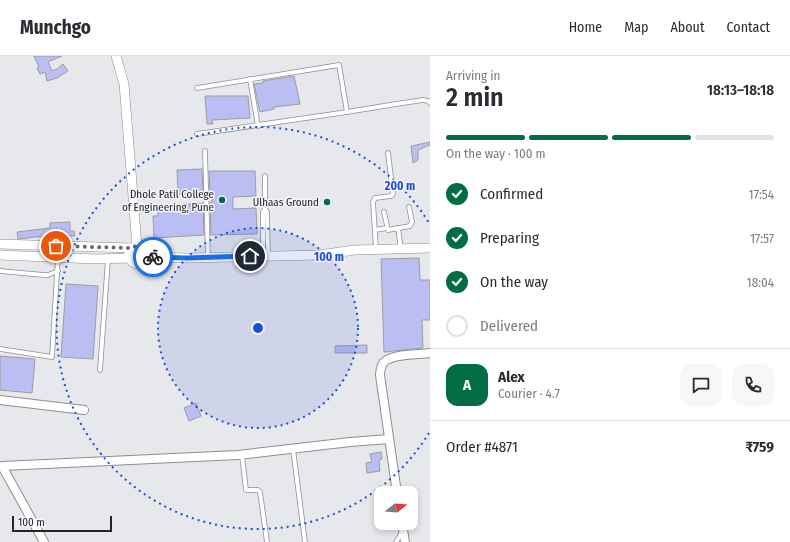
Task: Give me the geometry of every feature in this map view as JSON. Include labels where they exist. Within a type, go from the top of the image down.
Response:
[{"type":"street","points":[[0,255],[108,259],[133,251],[145,249],[147,257],[144,262],[138,264],[133,262],[133,251],[124,84],[116,56]]},
{"type":"street","points":[[0,244],[133,251]]},
{"type":"street","points":[[147,257],[187,258],[319,255],[355,250],[430,248]]},
{"type":"street","points":[[396,486],[380,374],[382,364],[389,358],[396,356],[430,353]]},
{"type":"street","points":[[0,400],[84,410]]},
{"type":"street","points":[[44,542],[2,466],[242,455],[350,442],[389,439]]},
{"type":"street","points":[[403,530],[405,542]]},
{"type":"lane","points":[[197,88],[340,65],[347,112]]},
{"type":"lane","points":[[250,79],[258,126]]},
{"type":"lane","points":[[197,134],[423,100],[430,103]]},
{"type":"lane","points":[[205,151],[208,257]]},
{"type":"lane","points":[[376,249],[373,202],[375,198],[391,196],[393,194],[388,153]]},
{"type":"lane","points":[[265,176],[265,209],[263,212],[266,256]]},
{"type":"lane","points":[[375,230],[387,228],[388,230],[411,225],[412,222],[409,207]]},
{"type":"lane","points":[[384,212],[387,228]]},
{"type":"lane","points":[[398,228],[401,249]]},
{"type":"lane","points":[[0,349],[52,357],[58,257]]},
{"type":"lane","points":[[100,370],[108,259]]},
{"type":"lane","points":[[0,271],[44,275],[58,271]]},
{"type":"lane","points":[[293,449],[305,542]]},
{"type":"lane","points":[[242,455],[246,490],[258,490],[260,492],[267,542]]},
{"type":"lane","points":[[396,542],[402,530]]},
{"type":"building","points":[[34,56],[62,56],[48,62],[52,71],[63,64],[68,71],[57,78],[47,81],[45,72],[40,74],[37,68],[39,67]]},
{"type":"building","points":[[294,76],[300,104],[274,107],[274,109],[260,112],[254,84]]},
{"type":"building","points":[[205,96],[248,96],[250,118],[212,120],[213,124],[207,124]]},
{"type":"building","points":[[430,142],[430,145],[418,150],[418,160],[413,163],[411,146]]},
{"type":"building","points":[[202,169],[203,194],[178,194],[177,170]]},
{"type":"building","name":"Dhole Patil College of Engineering, Pune","points":[[209,171],[255,171],[256,196],[233,197],[233,209],[256,208],[257,234],[211,235],[210,202],[212,202]]},
{"type":"building","points":[[203,203],[204,235],[154,238],[153,216],[158,216],[158,206]]},
{"type":"building","points":[[70,222],[70,231],[74,231],[75,236],[45,236],[18,239],[17,232],[50,228],[50,223]]},
{"type":"building","points":[[419,258],[420,280],[430,280],[430,320],[422,320],[423,348],[384,352],[381,259]]},
{"type":"building","points":[[66,284],[98,286],[93,359],[61,357]]},
{"type":"building","points":[[367,345],[367,353],[335,353],[335,346]]},
{"type":"building","points":[[0,356],[35,359],[32,393],[0,390]]},
{"type":"building","points":[[196,403],[201,416],[189,421],[184,408]]},
{"type":"building","points":[[381,452],[382,459],[379,460],[380,471],[367,473],[366,463],[372,462],[370,454]]},
{"type":"way so far","points":[[56,246],[132,248],[140,246],[147,251],[147,257],[153,257]]},
{"type":"place","name":"Dhole Patil College of Engineering, Pune","points":[[222,200]]},
{"type":"place","name":"Ulhaas Ground","points":[[327,202]]},
{"type":"route","points":[[153,257],[187,258],[250,256]]}]
